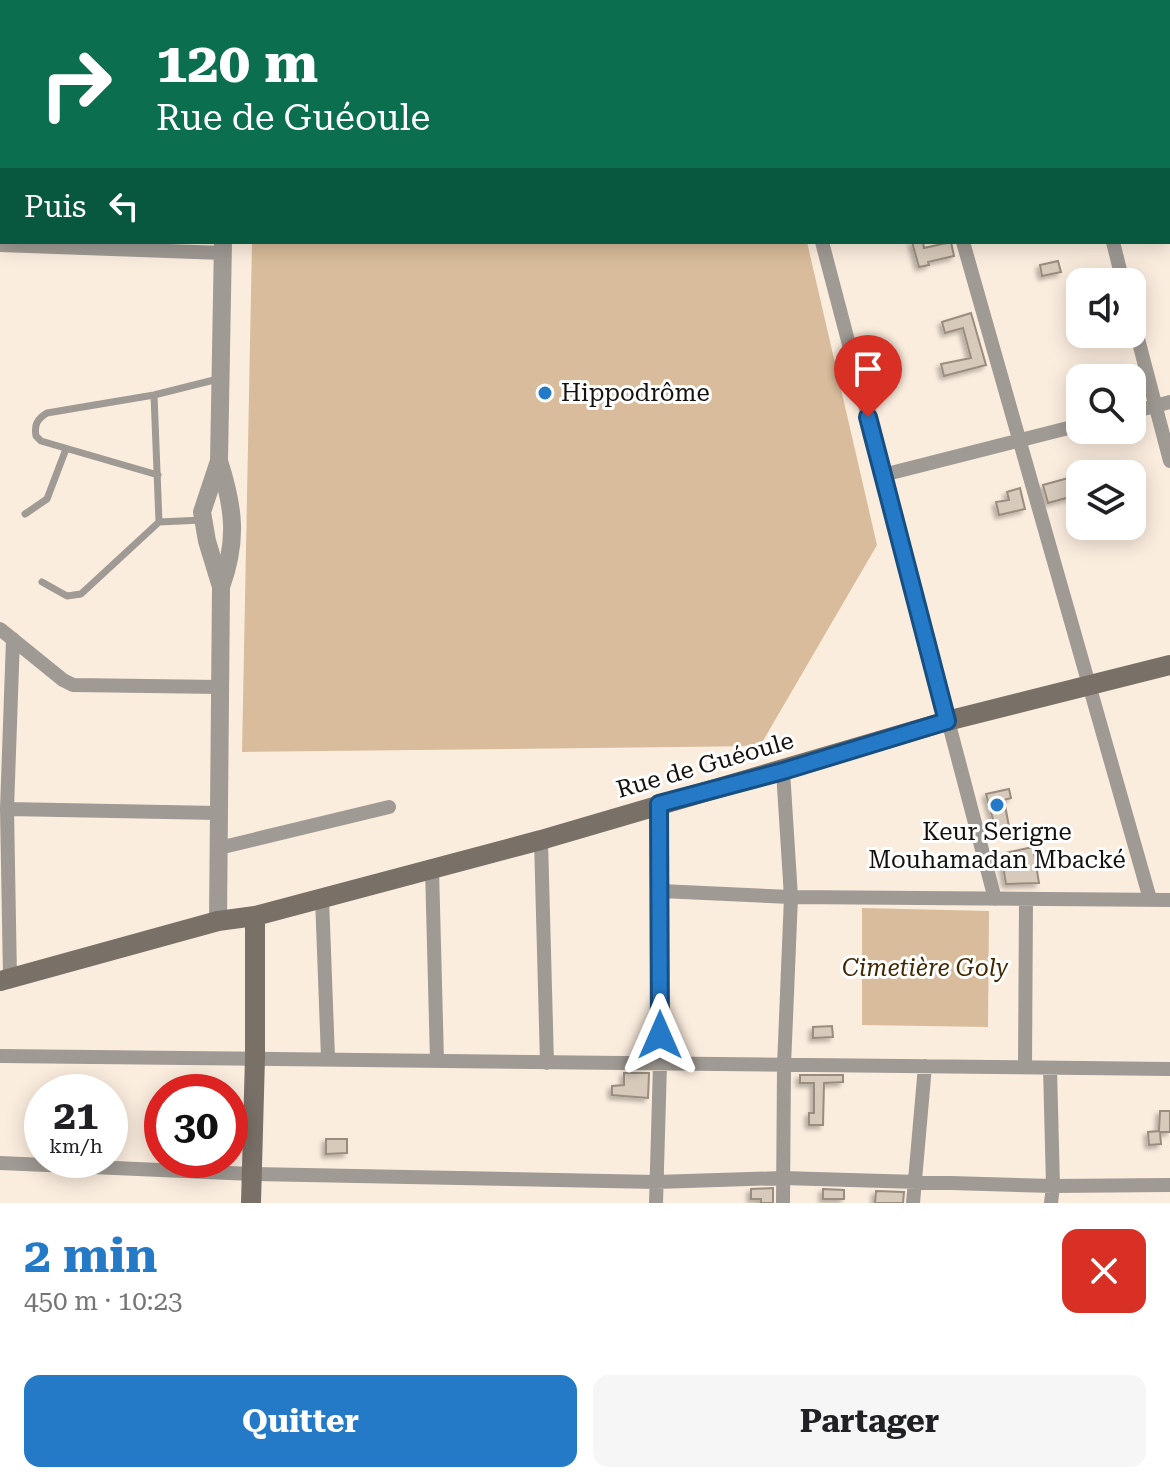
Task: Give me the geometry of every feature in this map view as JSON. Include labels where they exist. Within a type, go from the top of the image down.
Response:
[{"type":"main road","name":"Rue de Guéoule","points":[[5,979],[218,921],[255,916],[541,840],[947,721],[1170,665]]},
{"type":"main road","points":[[251,1203],[255,916]]},
{"type":"street","points":[[823,244],[995,899]]},
{"type":"street","points":[[964,244],[1087,687],[1150,899]]},
{"type":"street","points":[[1114,244],[1120,268]]},
{"type":"street","points":[[0,245],[223,248],[219,461],[202,512],[221,587],[218,921]]},
{"type":"street","points":[[1143,348],[1163,404],[1170,461]]},
{"type":"street","points":[[883,475],[1066,429]]},
{"type":"street","points":[[219,461],[230,496],[234,529],[230,561],[221,587]]},
{"type":"street","points":[[0,629],[73,685],[220,687]]},
{"type":"street","points":[[5,979],[5,738],[13,639]]},
{"type":"street","points":[[783,771],[791,897],[784,1066],[783,1203]]},
{"type":"street","points":[[656,1203],[660,1064],[659,804]]},
{"type":"street","points":[[219,848],[389,807]]},
{"type":"street","points":[[7,809],[218,813]]},
{"type":"street","points":[[541,840],[547,1063]]},
{"type":"street","points":[[432,868],[437,1061]]},
{"type":"street","points":[[661,891],[791,897],[1170,900]]},
{"type":"street","points":[[322,898],[328,1058]]},
{"type":"street","points":[[1025,1067],[1026,899]]},
{"type":"street","points":[[0,1056],[1170,1069]]},
{"type":"street","points":[[913,1203],[925,1066]]},
{"type":"street","points":[[1050,1068],[1051,1203]]},
{"type":"street","points":[[0,1163],[252,1174],[656,1182],[783,1178],[1053,1186],[1170,1185]]},
{"type":"lane","points":[[158,475],[41,441],[36,436],[35,427],[39,418],[47,413],[154,395],[221,378]]},
{"type":"lane","points":[[154,395],[159,522]]},
{"type":"lane","points":[[25,514],[47,499],[66,449]]},
{"type":"lane","points":[[42,582],[67,596],[81,594],[159,522],[202,520]]},
{"type":"green space","name":"Hippodrôme","points":[[252,244],[807,244],[877,545],[760,746],[242,752]]},
{"type":"green space","name":"Cimetière Goly","points":[[862,908],[989,911],[988,1027],[862,1025]]},
{"type":"building","points":[[913,244],[923,244],[924,248],[951,244],[954,256],[919,267]]},
{"type":"building","points":[[1058,261],[1061,272],[1042,276],[1040,265]]},
{"type":"building","points":[[971,313],[986,365],[944,376],[941,364],[971,358],[963,328],[945,333],[942,322]]},
{"type":"building","points":[[1066,479],[1066,498],[1048,503],[1043,485]]},
{"type":"building","points":[[1020,488],[1025,509],[999,515],[996,502],[1009,500],[1007,492]]},
{"type":"building","points":[[1009,789],[1011,798],[1004,800],[1010,832],[997,834],[986,794]]},
{"type":"building","points":[[1033,847],[1039,883],[1006,884],[1001,854]]},
{"type":"building","points":[[832,1026],[833,1037],[813,1038],[813,1027]]},
{"type":"building","points":[[624,1073],[649,1073],[648,1098],[612,1095],[612,1086],[624,1085]]},
{"type":"building","points":[[800,1075],[843,1075],[843,1082],[824,1083],[823,1125],[809,1125],[809,1113],[814,1113],[814,1083],[800,1083]]},
{"type":"building","points":[[1160,1111],[1170,1111],[1170,1132],[1160,1132],[1161,1144],[1149,1145],[1148,1132],[1159,1131]]},
{"type":"building","points":[[326,1139],[347,1139],[347,1153],[326,1154]]},
{"type":"building","points":[[773,1188],[773,1203],[751,1199],[751,1189]]},
{"type":"building","points":[[823,1189],[844,1190],[844,1199],[823,1199]]},
{"type":"building","points":[[876,1191],[904,1192],[903,1203],[875,1203]]},
{"type":"place","name":"Hippodrôme","points":[[545,393]]},
{"type":"place","name":"Keur Serigne Mouhamadan Mbacké","points":[[997,805]]},
{"type":"route","points":[[660,1035],[659,804],[783,771],[947,721],[868,417]]}]
